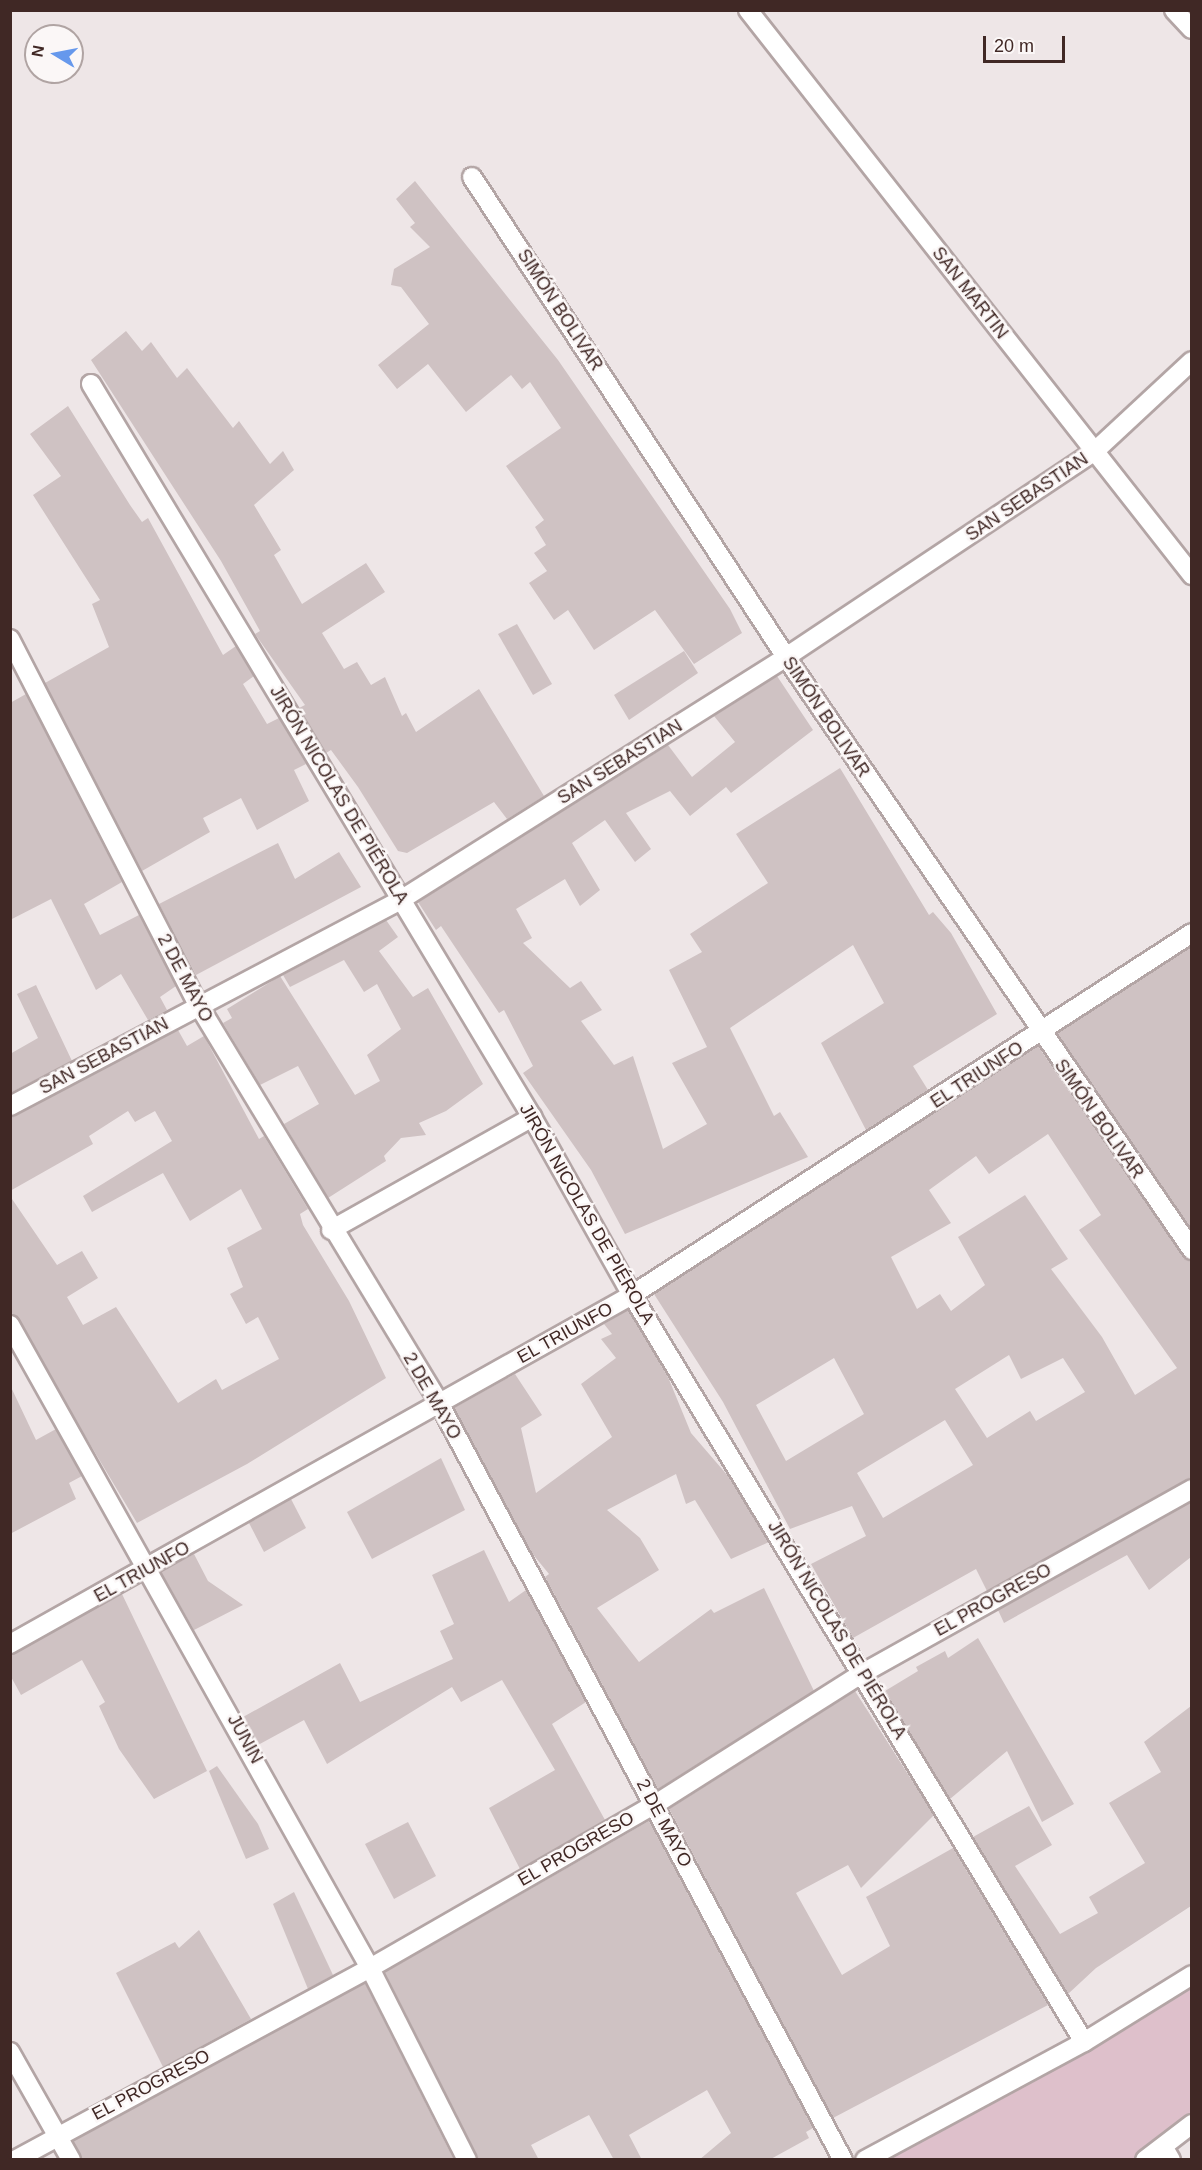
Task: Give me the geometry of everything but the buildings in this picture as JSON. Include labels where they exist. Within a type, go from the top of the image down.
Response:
[{"type":"street","name":"SAN MARTIN","points":[[748,10],[1191,575]]},
{"type":"street","points":[[1174,10],[1191,30]]},
{"type":"street","name":"SIMÓN BOLIVAR","points":[[472,177],[786,657],[1040,1035],[1191,1250]]},
{"type":"street","name":"SAN SEBASTIAN","points":[[10,1106],[402,899],[786,657],[1095,452],[1191,361]]},
{"type":"street","name":"JIRÓN NICOLAS DE PIÉROLA","points":[[91,384],[532,1117],[632,1295],[863,1673],[1084,2042]]},
{"type":"street","name":"2 DE MAYO","points":[[10,639],[199,1006],[331,1230],[439,1403],[843,2160]]},
{"type":"street","name":"EL TRIUNFO","points":[[10,1644],[151,1568],[632,1295],[1040,1035],[1191,933]]},
{"type":"street","points":[[331,1230],[532,1117]]},
{"type":"street","name":"JUNIN","points":[[10,1325],[151,1568],[370,1968],[467,2160]]},
{"type":"street","name":"EL PROGRESO","points":[[15,2160],[59,2134],[370,1968],[654,1805],[863,1673],[1191,1490]]},
{"type":"street","points":[[865,2160],[1084,2042],[1191,1975]]},
{"type":"street","points":[[10,2052],[59,2134],[71,2160]]},
{"type":"street","points":[[1144,2160],[1168,2154],[1191,2124]]},
{"type":"shaded area","points":[[1191,1975],[1191,2124],[1145,2159],[865,2160]]}]
